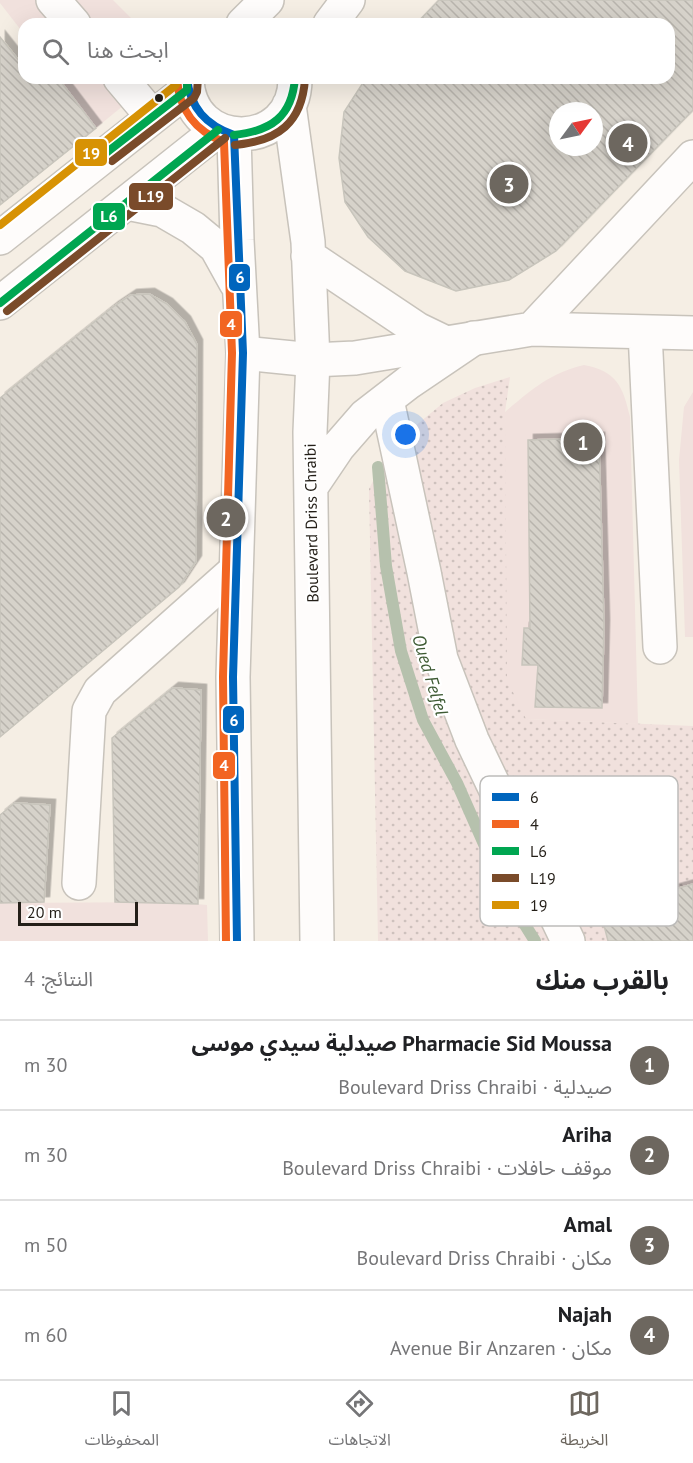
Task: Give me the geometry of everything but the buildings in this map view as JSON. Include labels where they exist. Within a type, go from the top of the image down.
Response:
[{"type":"main road","points":[[53,0],[69,18]]},
{"type":"main road","points":[[249,18],[267,0]]},
{"type":"main road","points":[[334,18],[348,0]]},
{"type":"main road","points":[[125,84],[152,116]]},
{"type":"main road","points":[[0,238],[152,116],[187,84],[198,113],[226,132],[251,134],[280,119],[292,92]]},
{"type":"main road","name":"Boulevard Driss Chraibi","points":[[292,92],[308,256],[312,360],[310,432],[317,941]]},
{"type":"main road","points":[[0,303],[127,203],[226,132]]},
{"type":"main road","points":[[226,132],[243,353],[233,677],[237,941]]},
{"type":"main road","points":[[532,329],[693,157]]},
{"type":"main road","points":[[127,203],[162,210],[194,228],[216,247],[239,289]]},
{"type":"main road","points":[[308,256],[417,329],[460,341]]},
{"type":"main road","points":[[243,353],[312,360],[355,358],[532,329],[693,333]]},
{"type":"main road","points":[[645,332],[660,647]]},
{"type":"main road","points":[[311,487],[338,447],[365,416],[460,341]]},
{"type":"main road","points":[[387,399],[441,659],[472,740],[489,776]]},
{"type":"main road","points":[[80,883],[89,711],[100,691],[237,570]]},
{"type":"main road","points":[[561,926],[568,941]]},
{"type":"shaded area","points":[[0,0],[113,0],[131,18],[18,18],[18,26]]},
{"type":"shaded area","points":[[63,84],[146,84],[135,96],[96,128]]},
{"type":"shaded area","points":[[584,365],[604,371],[617,382],[630,417],[638,724],[526,719],[507,680],[505,412],[551,378]]},
{"type":"shaded area","points":[[510,377],[505,412],[526,719],[693,726],[693,941],[378,941],[369,489],[390,447],[443,403],[475,388]]},
{"type":"shaded area","points":[[693,392],[693,637],[685,637],[679,460],[684,407]]},
{"type":"shaded area","points":[[176,902],[207,905],[208,941],[0,941],[0,903]]},
{"type":"waterway","name":"Oued Felfel","points":[[378,467],[386,566],[401,651],[423,720],[457,783],[480,835]]},
{"type":"waterway","name":"Oued Felfel","points":[[526,926],[535,941]]},
{"type":"transit line","name":"19","points":[[0,225],[176,84]]},
{"type":"transit line","name":"4","points":[[177,84],[181,100],[190,118],[205,132],[224,142],[232,353],[223,677],[226,941]]},
{"type":"transit line","name":"L6","points":[[106,153],[187,90],[187,84]]},
{"type":"transit line","name":"6","points":[[188,84],[192,98],[201,114],[215,126],[234,135],[243,353],[233,677],[237,941]]},
{"type":"transit line","name":"L19","points":[[112,161],[194,98],[198,84]]},
{"type":"transit line","name":"L6","points":[[234,135],[259,130],[277,120],[289,103],[294,84]]},
{"type":"transit line","name":"L19","points":[[235,145],[264,139],[285,127],[299,107],[304,84]]},
{"type":"transit line","name":"L6","points":[[0,303],[218,130]]},
{"type":"transit line","name":"L19","points":[[7,311],[225,138]]},
{"type":"place","name":"Najah","points":[[628,143]]},
{"type":"place","name":"Amal","points":[[509,184]]},
{"type":"place","name":"Pharmacie Sid Moussa صيدلية سيدي موسى","points":[[583,442]]},
{"type":"place","name":"Ariha","points":[[226,518]]}]
